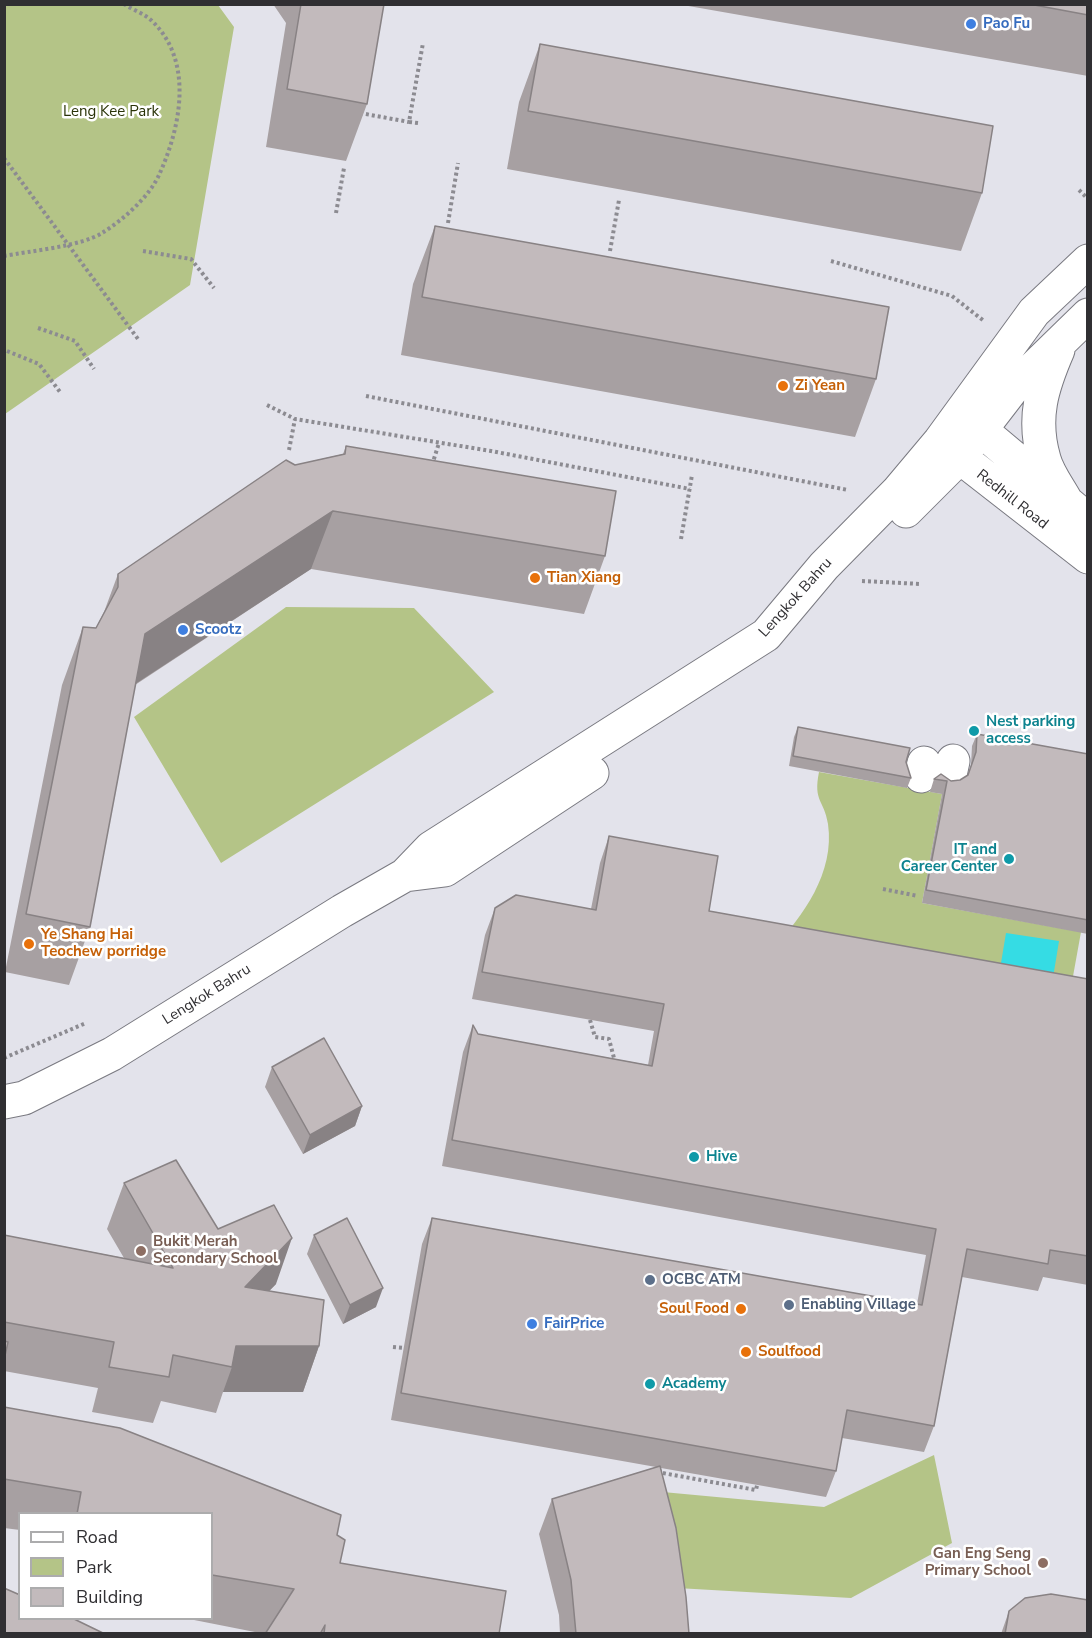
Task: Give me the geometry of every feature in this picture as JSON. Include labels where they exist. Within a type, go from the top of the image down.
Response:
[{"type":"street","name":"Lengkok Bahru","points":[[4,1102],[24,1098],[112,1054],[342,911],[405,875],[445,870],[775,651],[840,580],[949,450],[971,421],[1034,312],[1088,261]]},
{"type":"street","name":"Lengkok Bahru","points":[[971,421],[1012,388],[1088,315]]},
{"type":"street","points":[[1063,338],[1042,389],[1039,430],[1044,461],[1076,510]]},
{"type":"street","points":[[971,421],[1076,510]]},
{"type":"street","name":"Redhill Road","points":[[949,450],[1088,557]]},
{"type":"path","points":[[4,256],[69,244],[101,235],[132,210],[159,176],[176,124],[181,87],[172,49],[152,21],[124,4]]},
{"type":"path","points":[[409,122],[423,42]]},
{"type":"path","points":[[357,113],[418,123]]},
{"type":"path","points":[[4,158],[138,339]]},
{"type":"path","points":[[448,223],[458,163]]},
{"type":"path","points":[[336,213],[344,168]]},
{"type":"path","points":[[1079,190],[1088,199]]},
{"type":"path","points":[[610,251],[619,200]]},
{"type":"path","points":[[143,251],[191,259],[214,288]]},
{"type":"path","points":[[831,261],[952,296],[987,324]]},
{"type":"path","points":[[38,328],[75,341],[94,369]]},
{"type":"path","points":[[7,351],[39,364],[60,392]]},
{"type":"path","points":[[366,396],[852,491]]},
{"type":"path","points":[[267,405],[295,419],[690,489]]},
{"type":"path","points":[[289,450],[295,419]]},
{"type":"path","points":[[432,466],[439,443]]},
{"type":"path","points":[[681,539],[692,475]]},
{"type":"path","points":[[883,889],[918,897]]},
{"type":"path","points":[[590,1020],[595,1037],[609,1039],[617,1070]]},
{"type":"path","points":[[4,1058],[86,1023]]},
{"type":"path","points":[[393,1347],[404,1348]]},
{"type":"path","points":[[646,1470],[756,1490],[759,1475]]},
{"type":"green space","name":"Leng Kee Park","points":[[5,4],[218,5],[234,27],[190,285],[5,414]]},
{"type":"green space","points":[[286,607],[414,608],[494,692],[221,863],[134,717]]},
{"type":"green space","points":[[819,772],[942,794],[922,903],[1081,932],[1068,1004],[772,950],[805,908],[822,876],[827,860],[828,824],[818,795]]},
{"type":"green space","points":[[934,1455],[952,1543],[851,1598],[677,1588],[652,1491],[824,1507]]},
{"type":"water","points":[[1006,933],[1059,941],[1052,984],[999,975]]},
{"type":"building","points":[[301,4],[384,4],[367,104],[287,89]]},
{"type":"building","points":[[1029,4],[1088,4],[1088,15]]},
{"type":"building","points":[[540,44],[993,126],[982,193],[528,111]]},
{"type":"building","points":[[435,226],[889,307],[876,379],[422,297]]},
{"type":"building","points":[[346,446],[616,491],[605,556],[333,511],[145,634],[90,927],[26,914],[83,627],[96,628],[118,587],[118,574],[286,460],[295,465],[345,454]]},
{"type":"building","points":[[798,727],[910,748],[906,762],[911,778],[793,756]]},
{"type":"building","name":"IT and Career Center","points":[[977,734],[1088,754],[1088,920],[926,890],[947,781],[934,779],[941,774],[951,781],[960,780],[968,775],[976,752]]},
{"type":"building","points":[[609,836],[718,856],[709,911],[1088,979],[1088,1256],[1050,1250],[1048,1264],[967,1249],[934,1426],[847,1410],[836,1471],[401,1393],[432,1218],[922,1305],[936,1229],[452,1140],[473,1025],[478,1034],[652,1066],[664,1004],[482,972],[495,908],[516,895],[596,910]]},
{"type":"building","points":[[324,1038],[362,1106],[310,1135],[272,1067]]},
{"type":"building","points":[[176,1160],[218,1229],[274,1205],[292,1238],[245,1287],[324,1300],[319,1346],[236,1346],[232,1367],[173,1355],[169,1377],[109,1367],[114,1342],[4,1322],[4,1235],[173,1268],[124,1183]]},
{"type":"building","points":[[347,1218],[383,1288],[350,1305],[314,1235]]},
{"type":"building","points":[[4,1341],[8,1342],[4,1360]]},
{"type":"building","points":[[4,1407],[120,1428],[341,1515],[337,1535],[345,1540],[340,1563],[506,1591],[499,1634],[324,1634],[325,1625],[320,1634],[265,1634],[294,1589],[213,1575],[213,1512],[77,1512],[81,1492],[4,1479]]},
{"type":"building","points":[[660,1466],[676,1528],[689,1634],[576,1634],[571,1580],[552,1499]]},
{"type":"building","points":[[4,1588],[18,1594],[18,1620],[76,1620],[105,1634],[4,1634]]},
{"type":"building","points":[[1051,1594],[1088,1600],[1088,1634],[1005,1634],[1009,1611],[1025,1598]]},
{"type":"place","name":"Pao Fu","points":[[971,24]]},
{"type":"place","name":"Zi Yean","points":[[783,386]]},
{"type":"place","name":"Tian Xiang","points":[[535,578]]},
{"type":"place","name":"Scootz","points":[[183,630]]},
{"type":"place","name":"Nest parking access","points":[[974,731]]},
{"type":"place","name":"IT and Career Center","points":[[1009,859]]},
{"type":"place","name":"Ye Shang Hai Teochew porridge","points":[[29,944]]},
{"type":"place","name":"Hive","points":[[694,1157]]},
{"type":"place","name":"Bukit Merah Secondary School","points":[[141,1251]]},
{"type":"place","name":"OCBC ATM","points":[[650,1280]]},
{"type":"place","name":"Enabling Village","points":[[789,1305]]},
{"type":"place","name":"Soul Food","points":[[741,1309]]},
{"type":"place","name":"FairPrice","points":[[532,1324]]},
{"type":"place","name":"Soulfood","points":[[746,1352]]},
{"type":"place","name":"Academy","points":[[650,1384]]},
{"type":"place","name":"Gan Eng Seng Primary School","points":[[1043,1563]]}]
